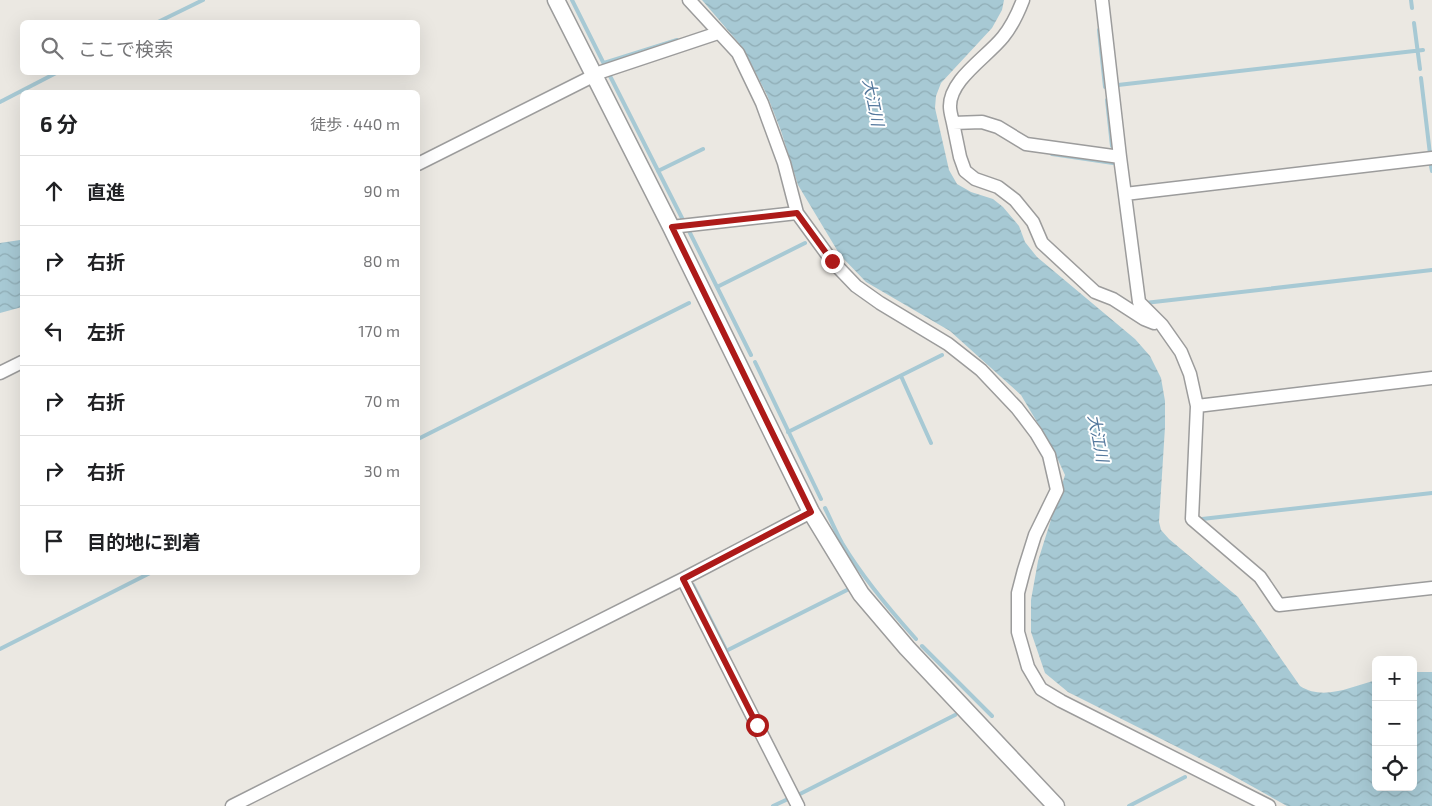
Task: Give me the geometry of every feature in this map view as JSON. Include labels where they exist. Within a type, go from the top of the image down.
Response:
[{"type":"street","points":[[556,0],[672,227],[811,512],[842,564],[867,600],[907,648],[1056,806]]},
{"type":"street","points":[[689,0],[738,53],[762,104],[784,163],[797,213],[832,261],[856,286],[880,303],[948,344],[981,370],[1017,408],[1036,433],[1049,455],[1057,490],[1035,535],[1018,593],[1018,632],[1028,667],[1040,689],[1269,806]]},
{"type":"street","points":[[1023,0],[1003,38],[954,90],[950,106],[960,157],[965,171],[975,179],[998,187],[1015,200],[1033,222],[1042,243],[1095,292],[1113,299],[1144,319],[1162,326]]},
{"type":"street","points":[[1102,0],[1139,302],[1162,326],[1181,352],[1190,374],[1197,406],[1192,519],[1260,577],[1279,605],[1432,588]]},
{"type":"street","points":[[420,163],[595,75],[718,33]]},
{"type":"street","points":[[953,122],[982,122],[998,127],[1026,144],[1120,157]]},
{"type":"street","points":[[1125,194],[1432,158]]},
{"type":"street","points":[[672,227],[797,213]]},
{"type":"street","points":[[0,373],[20,363]]},
{"type":"street","points":[[1197,406],[1432,378]]},
{"type":"street","points":[[232,806],[683,579],[811,512]]},
{"type":"street","points":[[683,579],[798,806]]},
{"type":"water","name":"大江川","points":[[702,0],[1004,0],[1002,10],[992,28],[941,83],[936,96],[935,108],[949,170],[957,184],[971,192],[993,199],[1003,207],[1019,226],[1025,242],[1037,257],[1135,339],[1150,356],[1161,378],[1165,401],[1159,522],[1161,530],[1169,539],[1238,597],[1300,686],[1309,690],[1328,693],[1372,681],[1372,791],[1417,791],[1417,672],[1432,672],[1432,806],[1287,806],[1221,769],[1068,692],[1045,673],[1031,632],[1031,600],[1038,561],[1065,475],[1053,449],[1021,395],[950,331],[866,282],[840,255],[798,185],[781,131],[767,95],[743,48]]},
{"type":"water","points":[[20,240],[20,308],[0,313],[0,243]]},
{"type":"waterway","points":[[162,20],[203,0]]},
{"type":"waterway","points":[[572,0],[604,64]]},
{"type":"waterway","points":[[1411,0],[1412,8]]},
{"type":"waterway","points":[[1414,23],[1420,69]]},
{"type":"waterway","points":[[1099,30],[1105,87]]},
{"type":"waterway","points":[[604,63],[677,40]]},
{"type":"waterway","points":[[1118,85],[1423,50]]},
{"type":"waterway","points":[[23,90],[52,75]]},
{"type":"waterway","points":[[610,76],[683,220]]},
{"type":"waterway","points":[[1421,78],[1430,154]]},
{"type":"waterway","points":[[0,102],[20,92]]},
{"type":"waterway","points":[[1107,100],[1112,146]]},
{"type":"waterway","points":[[658,171],[703,149]]},
{"type":"waterway","points":[[1052,154],[1113,163]]},
{"type":"waterway","points":[[1431,166],[1432,171]]},
{"type":"waterway","points":[[689,231],[751,355]]},
{"type":"waterway","points":[[717,287],[805,243]]},
{"type":"waterway","points":[[1145,303],[1432,270]]},
{"type":"waterway","points":[[420,438],[689,303]]},
{"type":"waterway","points":[[788,432],[942,355]]},
{"type":"waterway","points":[[755,362],[821,499]]},
{"type":"waterway","points":[[901,376],[931,443]]},
{"type":"waterway","points":[[1202,519],[1432,493]]},
{"type":"waterway","points":[[825,508],[842,543],[859,569],[886,605],[916,639]]},
{"type":"waterway","points":[[0,649],[146,575]]},
{"type":"waterway","points":[[693,585],[725,648]]},
{"type":"waterway","points":[[726,651],[849,589]]},
{"type":"waterway","points":[[922,646],[992,716]]},
{"type":"waterway","points":[[798,795],[955,715]]},
{"type":"waterway","points":[[1129,806],[1185,777]]},
{"type":"waterway","points":[[773,806],[788,799]]},
{"type":"route","points":[[757,725],[683,579],[811,512],[672,227],[797,213],[832,261]]}]
